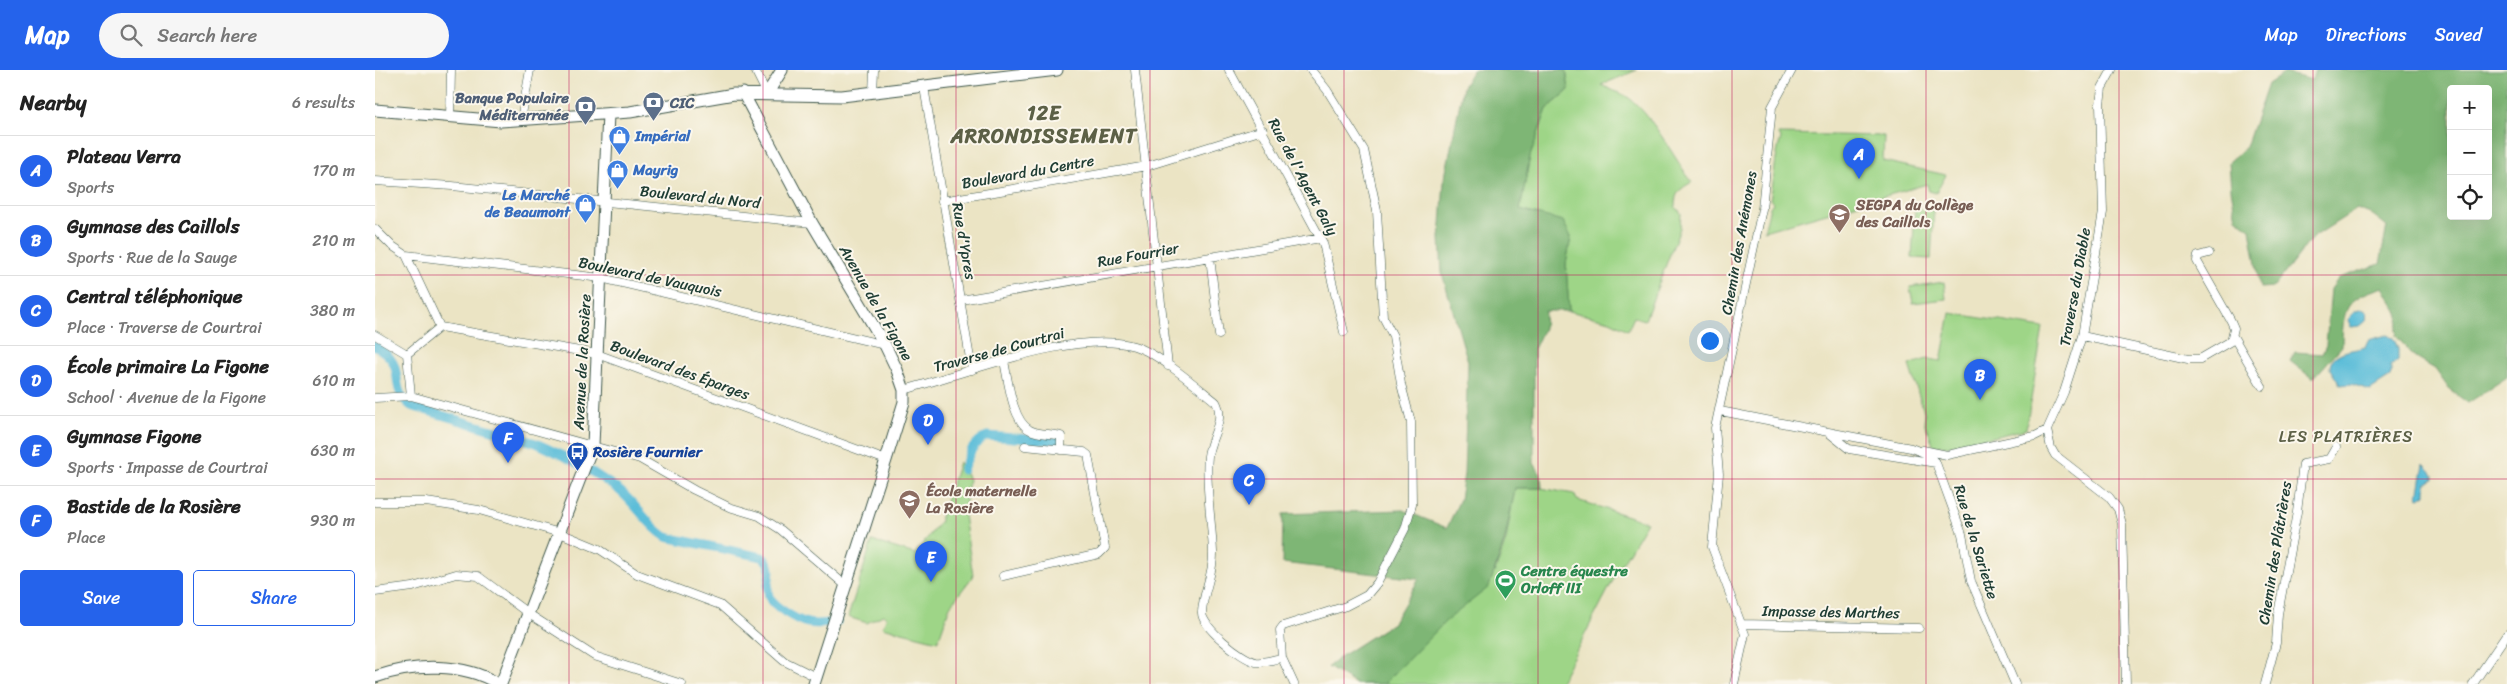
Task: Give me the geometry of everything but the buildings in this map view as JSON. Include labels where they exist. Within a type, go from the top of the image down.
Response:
[{"type":"street","points":[[451,70],[451,118]]},
{"type":"street","points":[[521,120],[529,70]]},
{"type":"street","points":[[755,70],[767,94]]},
{"type":"street","points":[[767,94],[782,70]]},
{"type":"street","points":[[873,93],[874,70]]},
{"type":"street","points":[[375,110],[489,122],[608,114],[743,93],[842,96],[924,87],[1003,73],[1057,70]]},
{"type":"street","points":[[1135,70],[1168,366]]},
{"type":"street","name":"Rue de l'Agent Galy","points":[[1229,70],[1321,238],[1344,332]]},
{"type":"street","points":[[1294,684],[1282,658],[1280,630],[1283,626],[1346,606],[1367,594],[1377,583],[1405,529],[1412,505],[1411,422],[1401,384],[1393,336],[1383,317],[1377,211],[1364,150],[1327,90],[1311,70]]},
{"type":"street","name":"Chemin des Anémones","points":[[1734,684],[1745,634],[1743,624],[1712,547],[1719,474],[1715,428],[1762,209],[1772,107],[1792,70]]},
{"type":"street","name":"Traverse du Diable","points":[[2047,430],[2064,392],[2082,336],[2103,212],[2100,104],[2102,88],[2112,70]]},
{"type":"street","name":"Rue d'Ypres","points":[[924,87],[972,370]]},
{"type":"street","name":"Avenue de la Figone","points":[[743,93],[812,223],[885,345],[897,370],[903,390],[904,402],[815,680]]},
{"type":"street","name":"Avenue de la Rosière","points":[[500,684],[529,614],[593,445],[608,114]]},
{"type":"street","name":"Boulevard du Centre","points":[[942,201],[1147,166],[1263,130]]},
{"type":"street","name":"Boulevard du Nord","points":[[375,181],[603,201],[812,223]]},
{"type":"street","points":[[375,228],[391,245],[405,254],[440,327],[407,354],[405,396]]},
{"type":"street","name":"Rue Fourrier","points":[[961,300],[1321,238]]},
{"type":"street","points":[[2209,253],[2197,256],[2197,261],[2231,321],[2233,336],[2262,386]]},
{"type":"street","name":"Boulevard de Vauquois","points":[[405,254],[601,278],[885,345]]},
{"type":"street","points":[[1210,257],[1219,335]]},
{"type":"street","name":"Boulevard des Éparges","points":[[440,327],[597,354],[886,460]]},
{"type":"street","points":[[375,335],[407,354]]},
{"type":"street","points":[[2082,336],[2188,359],[2200,359],[2231,342],[2233,336]]},
{"type":"street","name":"Traverse de Courtrai","points":[[903,390],[1044,349],[1075,344],[1122,344],[1135,346],[1175,369],[1216,402],[1219,408],[1220,418],[1207,458],[1213,555],[1212,576],[1201,614],[1213,632],[1249,659],[1263,662],[1282,658]]},
{"type":"street","points":[[1004,361],[1015,407],[1023,425],[1037,433],[1057,435],[1062,445]]},
{"type":"street","points":[[375,398],[405,396],[640,459],[694,490],[729,507],[759,516],[781,530],[845,586]]},
{"type":"street","points":[[1720,411],[1947,455]]},
{"type":"street","points":[[1828,432],[1849,449],[1936,462],[1947,455],[2035,436],[2047,430],[2055,456],[2109,497],[2118,509],[2122,524],[2126,684]]},
{"type":"street","points":[[1003,576],[1099,554],[1105,548],[1088,455],[1085,452],[1062,445],[1025,446]]},
{"type":"street","name":"Chemin des Plâtrières","points":[[2265,684],[2276,643],[2277,614],[2297,512],[2303,464],[2329,459],[2336,447]]},
{"type":"street","points":[[1918,450],[1936,462]]},
{"type":"street","name":"Rue de la Sariette","points":[[1936,462],[1962,534],[1971,581],[2015,684]]},
{"type":"street","points":[[375,502],[426,502],[479,510],[559,533],[599,549],[637,574],[720,605],[784,660],[815,680]]},
{"type":"street","points":[[375,592],[413,587],[466,574],[478,576],[529,614],[594,656],[682,684]]},
{"type":"street","name":"Impasse des Marthes","points":[[1743,624],[1919,628]]},
{"type":"street","points":[[2473,684],[2507,634]]},
{"type":"street","points":[[375,677],[420,668],[472,672],[500,684]]},
{"type":"green space","points":[[1473,70],[1566,70],[1569,90],[1547,109],[1530,156],[1520,210],[1563,221],[1571,237],[1566,264],[1569,311],[1545,311],[1544,328],[1534,349],[1534,463],[1541,475],[1542,488],[1515,488],[1505,539],[1489,587],[1446,621],[1384,684],[1356,684],[1328,667],[1343,655],[1393,623],[1419,579],[1282,563],[1283,514],[1403,510],[1447,528],[1460,499],[1464,474],[1468,362],[1442,273],[1440,238],[1444,182],[1463,87]]},
{"type":"green space","points":[[1566,70],[1637,70],[1601,85],[1626,96],[1635,103],[1653,124],[1692,182],[1677,194],[1675,206],[1681,213],[1680,228],[1645,320],[1634,317],[1628,330],[1610,321],[1569,311],[1566,264],[1571,237],[1520,210],[1530,156],[1547,109],[1569,90]]},
{"type":"green space","points":[[2315,70],[2507,70],[2507,377],[2468,403],[2449,389],[2435,369],[2416,358],[2396,336],[2399,315],[2383,287],[2361,296],[2349,306],[2343,322],[2342,346],[2313,379],[2290,361],[2295,352],[2322,354],[2326,345],[2331,289],[2339,278],[2380,264],[2387,226],[2373,215],[2357,209],[2312,238],[2274,287],[2260,288],[2250,229],[2236,218],[2229,162],[2246,147],[2268,84],[2285,73],[2312,80]]},
{"type":"green space","points":[[1778,134],[1884,136],[1883,161],[1946,175],[1936,193],[1929,191],[1927,184],[1764,231],[1770,207],[1773,203],[1770,199],[1781,138]]},
{"type":"green space","points":[[1915,209],[1934,210],[1931,259],[1912,258]]},
{"type":"green space","points":[[1944,282],[1946,299],[1913,303],[1910,287]]},
{"type":"green space","points":[[1950,313],[2043,328],[2026,429],[1955,446],[1934,446],[1924,422],[1925,415],[1909,365],[1927,359],[1941,361]]},
{"type":"green space","points":[[959,462],[969,479],[964,515],[973,576],[950,606],[938,641],[882,627],[887,617],[883,615],[867,623],[848,617],[872,541],[915,554],[939,523]]},
{"type":"green space","name":"Centre équestre Orloff III","points":[[1515,488],[1541,488],[1574,494],[1577,500],[1647,522],[1619,569],[1559,684],[1356,684],[1328,667],[1343,655],[1393,623],[1440,548],[1495,572],[1506,540]]},
{"type":"water","points":[[2362,309],[2367,312],[2366,321],[2360,326],[2351,327],[2348,320],[2354,312]]},
{"type":"water","points":[[2387,335],[2394,339],[2398,349],[2398,360],[2390,366],[2392,371],[2390,377],[2370,390],[2351,384],[2340,385],[2330,369],[2334,358],[2343,352],[2365,347],[2368,340]]},
{"type":"water","points":[[2424,464],[2434,475],[2434,479],[2426,484],[2426,494],[2420,498],[2418,497]]},
{"type":"waterway","points":[[375,346],[392,361],[399,391],[411,406],[536,443],[558,453],[620,491],[653,527],[666,537],[762,557],[767,561],[770,570],[768,585],[770,598],[774,604],[790,615],[814,624],[837,622]]},
{"type":"waterway","points":[[963,470],[974,446],[987,436],[1058,441]]},
{"type":"place","name":"CIC","points":[[654,122]]},
{"type":"place","name":"Banque Populaire Méditerranée","points":[[585,126]]},
{"type":"place","name":"Impérial","points":[[619,155]]},
{"type":"place","name":"Plateau Verra","points":[[1859,179]]},
{"type":"place","name":"Mayrig","points":[[617,189]]},
{"type":"place","name":"Le Marché de Beaumont","points":[[586,223]]},
{"type":"place","name":"SEGPA du Collège des Caillols","points":[[1840,233]]},
{"type":"place","name":"Gymnase des Caillols","points":[[1980,400]]},
{"type":"place","name":"École primaire La Figone","points":[[928,445]]},
{"type":"place","name":"Bastide de la Rosière","points":[[508,463]]},
{"type":"place","name":"Rosière Fournier","points":[[577,471]]},
{"type":"place","name":"Central téléphonique","points":[[1249,505]]},
{"type":"place","name":"École maternelle La Rosière","points":[[910,519]]},
{"type":"place","name":"Gymnase Figone","points":[[931,582]]},
{"type":"place","name":"Centre équestre Orloff III","points":[[1505,599]]},
{"type":"district","name":"12E ARRONDISSEMENT","points":[[1044,124]]},
{"type":"district","name":"LES PLATRIÈRES","points":[[2346,436]]}]
